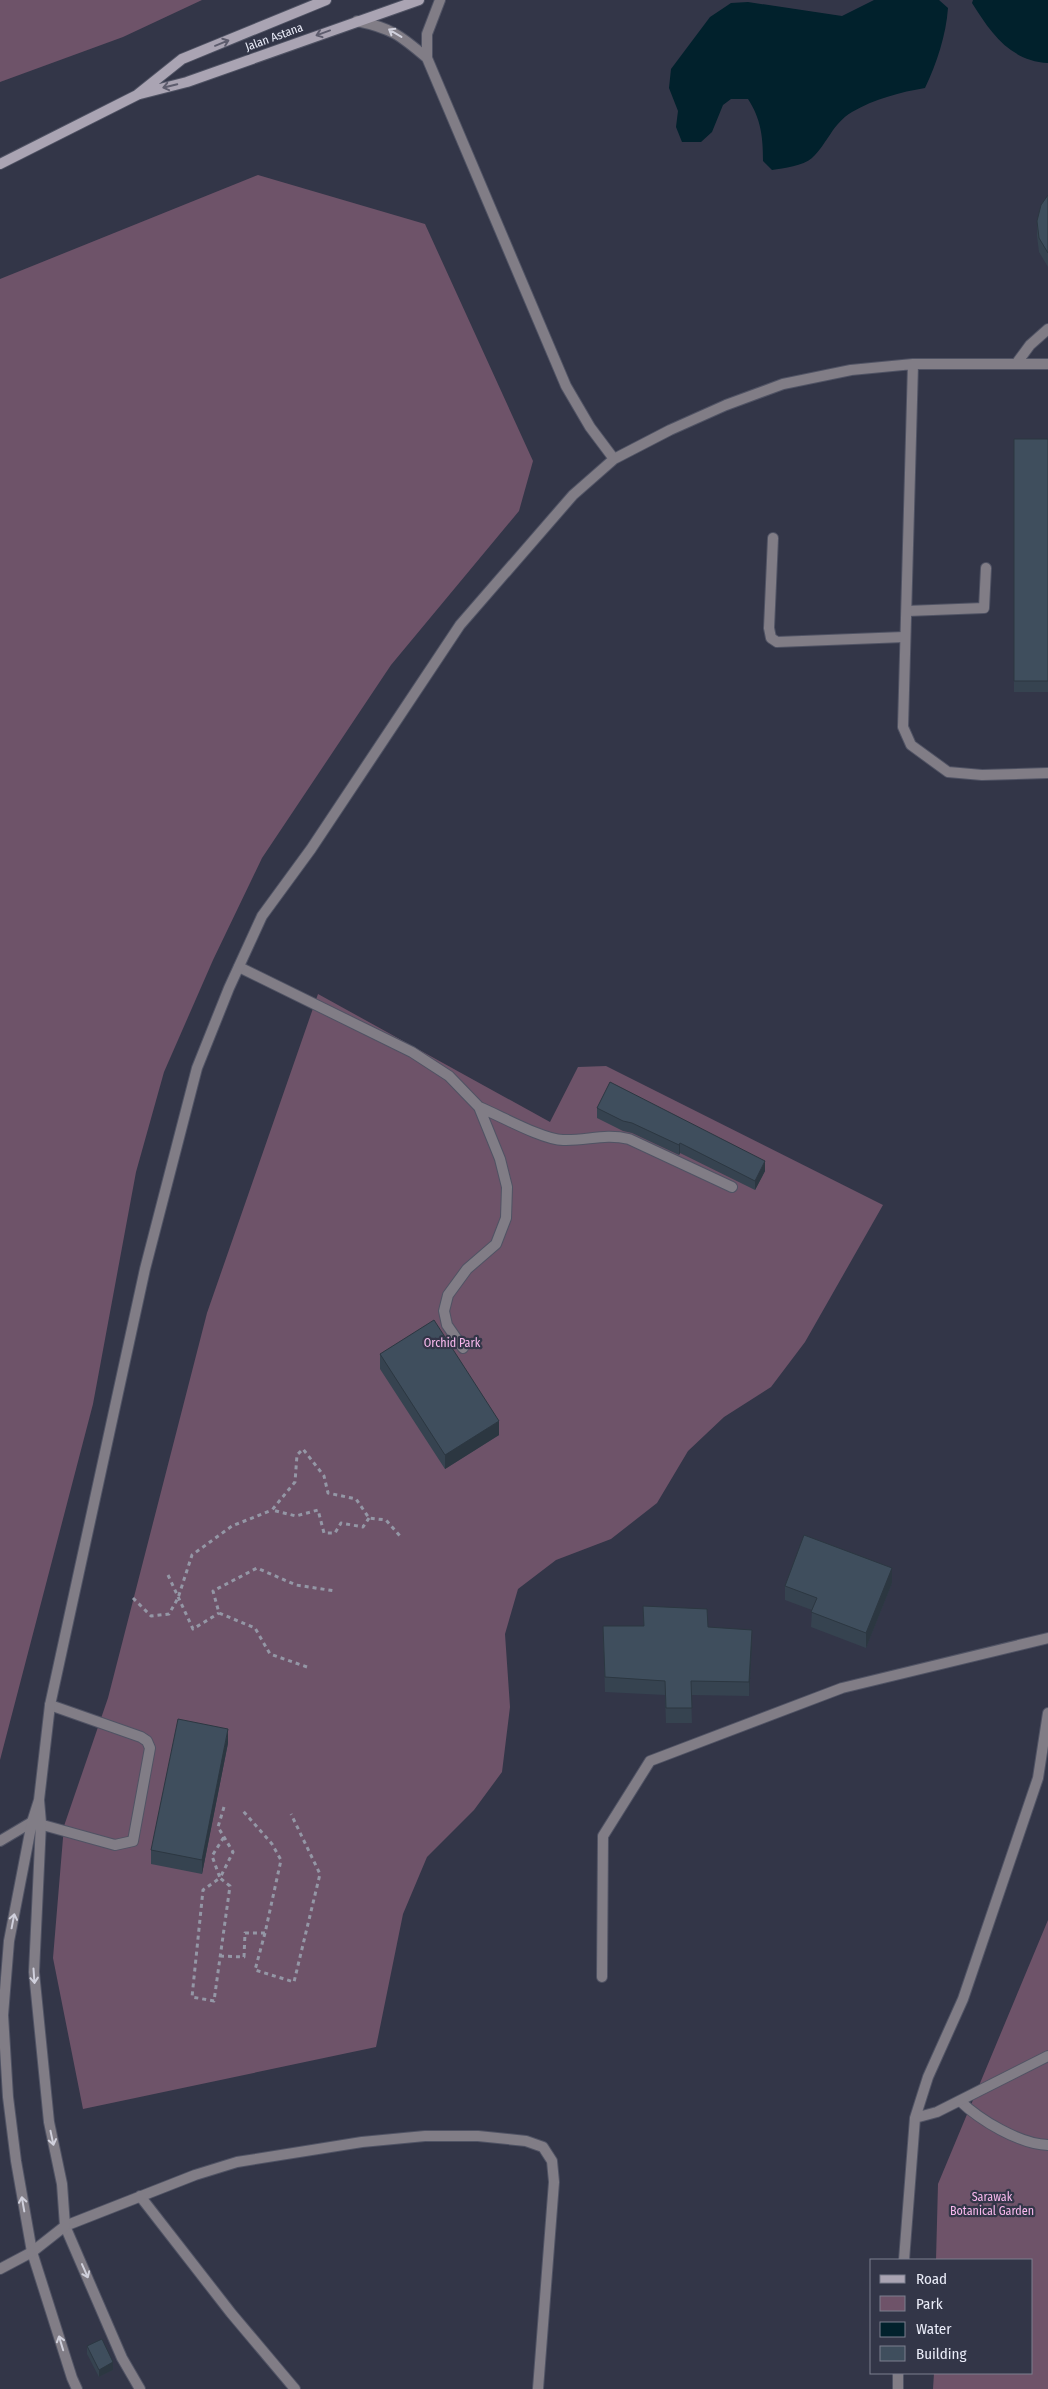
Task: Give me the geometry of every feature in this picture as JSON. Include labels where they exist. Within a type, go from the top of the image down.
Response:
[{"type":"main road","name":"Jalan Astana","points":[[0,164],[137,95],[182,59],[326,0]]},
{"type":"main road","name":"Jalan Astana","points":[[137,95],[187,82],[419,0]]},
{"type":"street","points":[[440,0],[427,34],[427,58],[566,386],[590,427],[614,459]]},
{"type":"street","points":[[356,21],[382,26],[396,32],[427,58]]},
{"type":"street","points":[[1016,364],[1030,345],[1048,329]]},
{"type":"street","points":[[914,364],[907,611],[904,637],[903,727],[910,745],[948,772],[982,775],[1048,773]]},
{"type":"street","points":[[140,2389],[122,2358],[65,2226],[63,2191],[49,2122],[34,1972],[37,1822],[50,1705],[145,1269],[197,1068],[239,967],[262,916],[311,850],[460,625],[573,495],[614,459],[694,419],[783,384],[851,370],[914,364],[1048,364]]},
{"type":"street","points":[[773,538],[769,628],[771,638],[777,642],[904,637]]},
{"type":"street","points":[[907,611],[984,608],[986,568]]},
{"type":"street","points":[[239,967],[412,1052],[449,1076],[479,1107],[549,1138],[562,1140],[614,1135],[732,1187]]},
{"type":"street","points":[[463,1348],[448,1325],[444,1311],[448,1295],[467,1269],[496,1244],[506,1218],[507,1188],[500,1160],[479,1107]]},
{"type":"street","points":[[602,1977],[603,1836],[650,1761],[842,1688],[1048,1638]]},
{"type":"street","points":[[0,1841],[37,1822],[115,1846],[133,1841],[150,1748],[147,1741],[141,1737],[50,1705]]},
{"type":"street","points":[[904,2259],[915,2118],[928,2077],[963,1999],[1038,1778],[1048,1713]]},
{"type":"street","points":[[37,1822],[9,1941],[3,2015],[8,2096],[16,2161],[32,2252],[72,2378],[78,2389]]},
{"type":"street","points":[[915,2118],[937,2112],[1048,2056]]},
{"type":"street","points":[[960,2101],[977,2117],[1035,2144],[1048,2145]]},
{"type":"street","points":[[0,2269],[32,2252],[65,2226],[140,2196],[237,2162],[362,2142],[425,2136],[478,2136],[526,2141],[543,2147],[552,2161],[554,2182],[538,2389]]},
{"type":"street","points":[[140,2196],[231,2313],[295,2389]]},
{"type":"street","points":[[898,2374],[898,2389]]},
{"type":"path","points":[[133,1598],[151,1616],[169,1614],[178,1598],[192,1555],[232,1526],[272,1510],[295,1482],[297,1455],[302,1450],[324,1476],[328,1493],[356,1499],[369,1518],[386,1520],[400,1536]]},
{"type":"path","points":[[272,1510],[296,1516],[318,1510],[324,1533],[335,1533],[341,1523],[363,1528],[369,1518]]},
{"type":"path","points":[[218,1613],[213,1591],[257,1568],[296,1585],[335,1591]]},
{"type":"path","points":[[168,1575],[193,1629],[218,1613]]},
{"type":"path","points":[[218,1613],[255,1628],[270,1654],[307,1667]]},
{"type":"path","points":[[224,1808],[218,1827],[233,1852],[220,1878],[203,1890],[192,1997],[214,2001],[230,1886],[220,1878],[212,1856],[224,1838]]},
{"type":"path","points":[[244,1811],[272,1844],[281,1860],[256,1970],[294,1982],[320,1874],[291,1814]]},
{"type":"path","points":[[220,1956],[244,1957],[245,1933],[265,1934]]},
{"type":"green space","points":[[0,0],[202,0],[123,37],[0,82]]},
{"type":"green space","points":[[258,175],[425,224],[533,461],[519,511],[391,665],[262,858],[213,960],[164,1072],[136,1172],[93,1404],[0,1760],[0,279]]},
{"type":"green space","name":"Orchid Park","points":[[318,994],[550,1122],[578,1067],[606,1066],[883,1205],[805,1342],[771,1387],[724,1417],[688,1451],[657,1503],[611,1539],[556,1560],[518,1589],[505,1634],[510,1707],[502,1772],[474,1810],[427,1857],[403,1914],[376,2047],[83,2109],[53,1958],[64,1826],[108,1698],[207,1313]]},
{"type":"green space","name":"Sarawak Botanical Garden","points":[[1048,1920],[1048,2389],[933,2389],[934,2374],[1033,2374],[1033,2259],[936,2259],[938,2184]]},
{"type":"water","points":[[874,0],[939,0],[948,8],[940,49],[925,88],[869,103],[852,112],[840,122],[812,158],[804,163],[793,166],[772,170],[763,161],[760,128],[756,114],[748,99],[731,99],[723,105],[712,132],[701,142],[682,142],[676,127],[678,111],[669,88],[671,69],[710,17],[731,3],[748,2],[842,16]]},
{"type":"water","points":[[973,0],[1048,0],[1048,63],[1023,57],[1003,44],[979,14],[972,3]]},
{"type":"building","points":[[1048,195],[1048,253],[1039,238],[1037,221],[1041,205]]},
{"type":"building","points":[[1014,439],[1048,439],[1048,681],[1014,681]]},
{"type":"building","points":[[610,1082],[765,1161],[755,1181],[680,1143],[679,1145],[597,1108]]},
{"type":"building","points":[[434,1320],[499,1421],[445,1455],[380,1354]]},
{"type":"building","points":[[804,1535],[892,1568],[866,1633],[811,1612],[817,1598],[785,1586]]},
{"type":"building","points":[[643,1606],[707,1609],[708,1627],[752,1630],[749,1682],[691,1681],[692,1708],[666,1708],[665,1681],[605,1677],[603,1626],[644,1626]]},
{"type":"building","points":[[178,1719],[228,1729],[202,1860],[151,1850]]},
{"type":"building","points":[[102,2339],[113,2362],[99,2370],[87,2346]]}]
